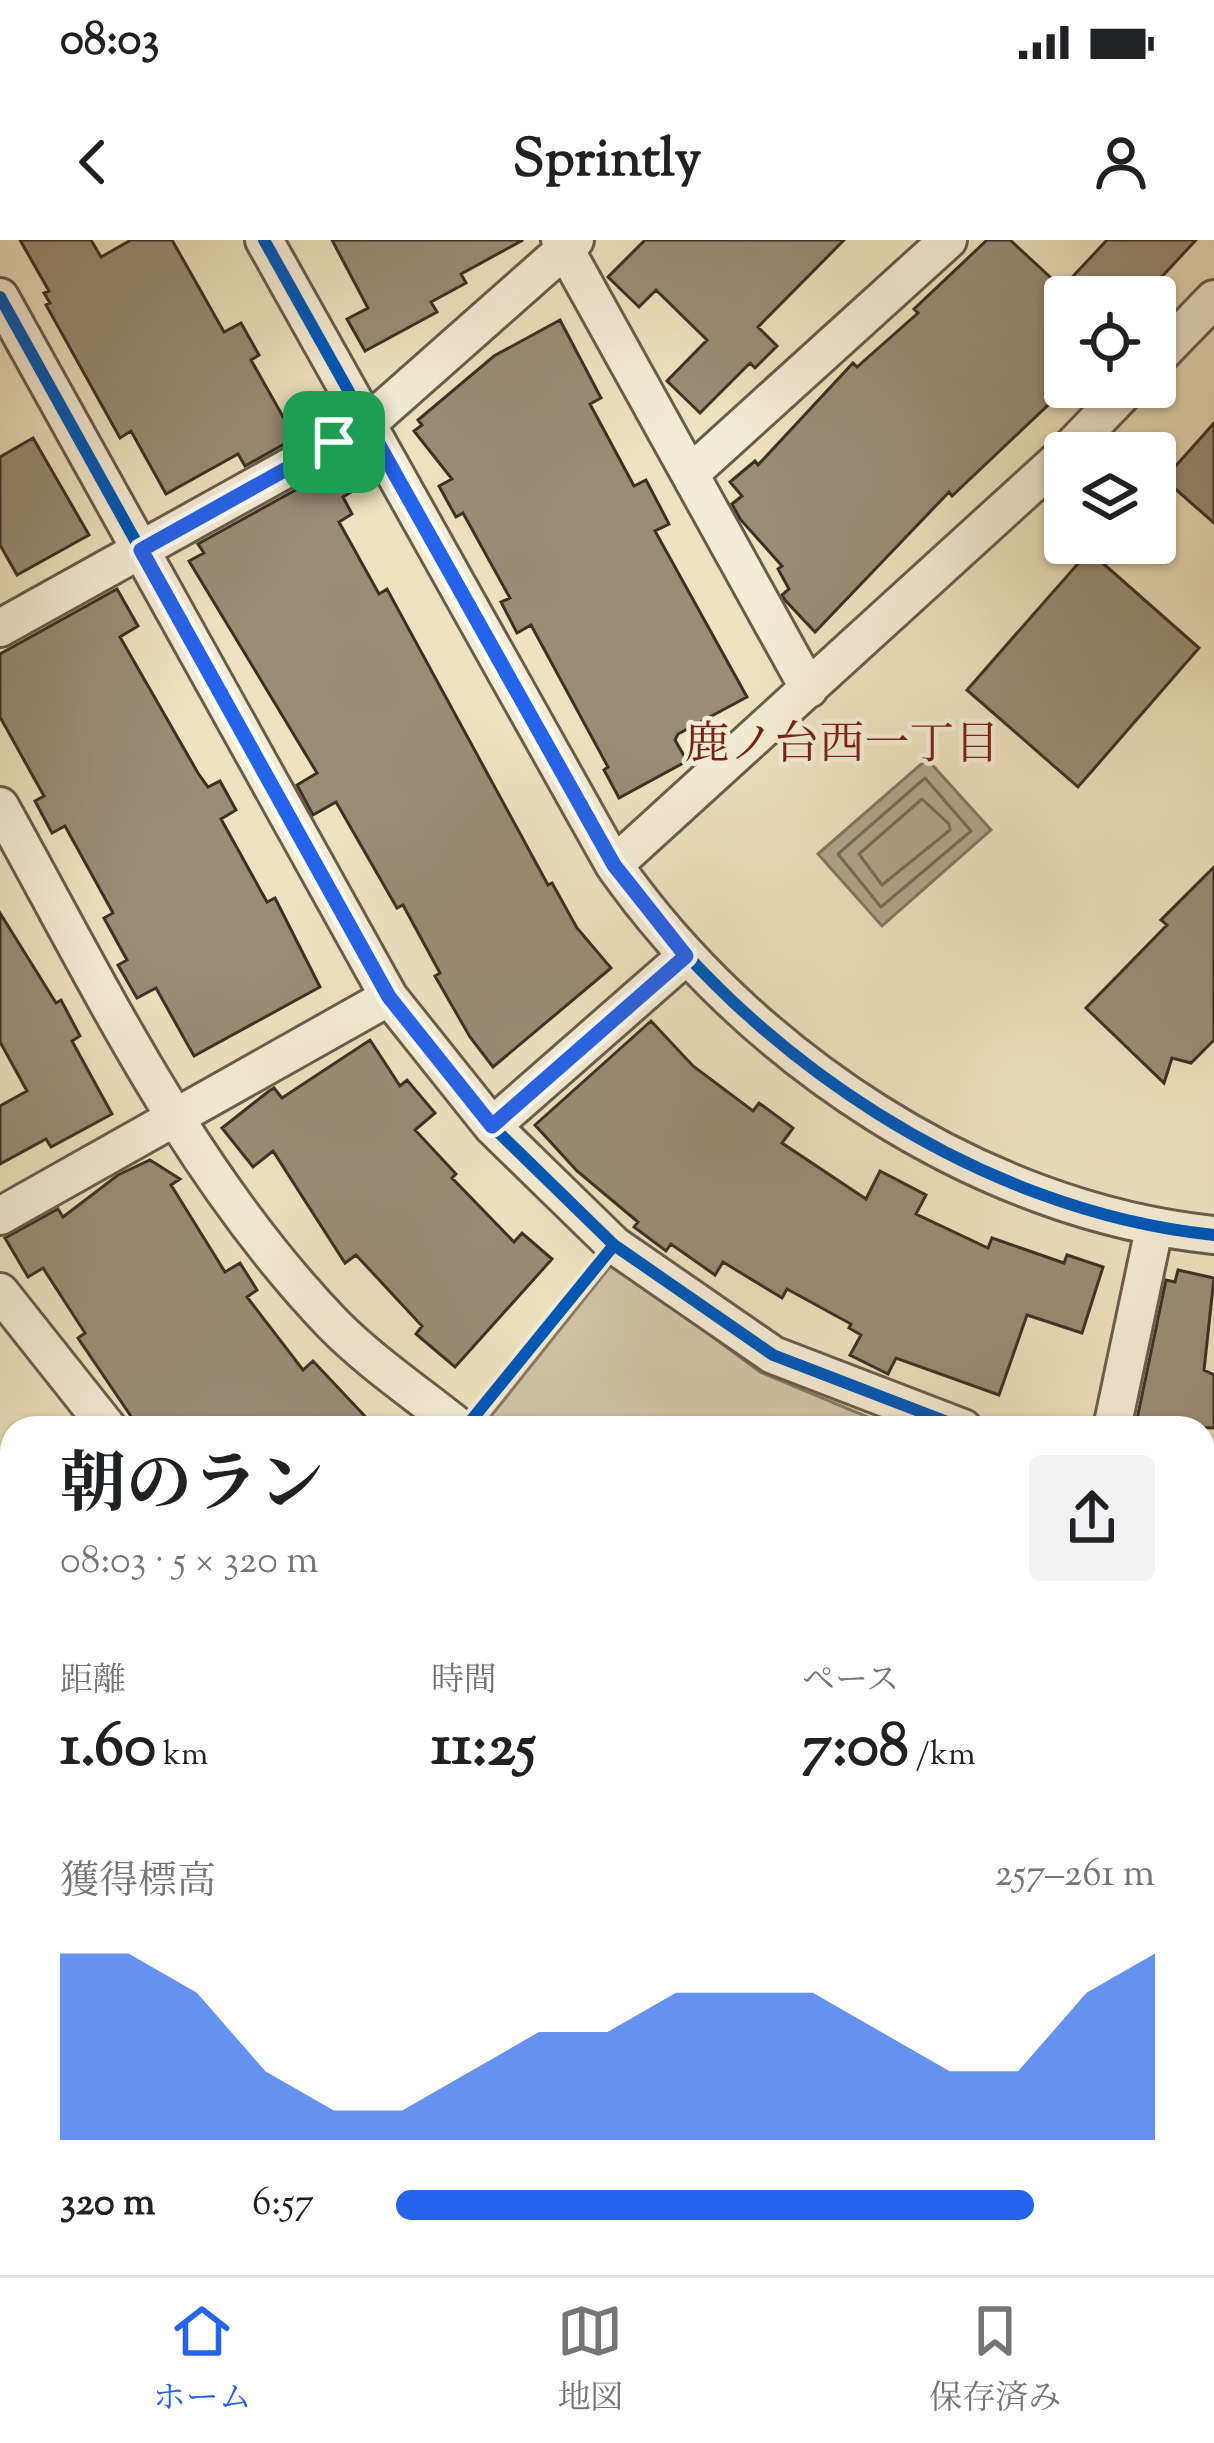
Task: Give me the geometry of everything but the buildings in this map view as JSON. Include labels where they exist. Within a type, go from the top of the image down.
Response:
[{"type":"street","points":[[264,240],[614,865],[686,956],[794,1051],[880,1115],[990,1173],[1154,1229],[1214,1235]]},
{"type":"street","points":[[690,474],[948,240]]},
{"type":"street","points":[[0,628],[367,424],[567,243],[809,689]]},
{"type":"street","points":[[0,297],[389,997],[492,1126],[614,1245],[773,1354],[932,1416]]},
{"type":"street","points":[[1176,338],[1214,299]]},
{"type":"street","points":[[1087,432],[1110,408]]},
{"type":"street","points":[[614,865],[1044,474]]},
{"type":"street","points":[[0,806],[174,1118],[246,1223],[334,1325],[445,1416]]},
{"type":"street","points":[[492,1126],[686,956]]},
{"type":"street","points":[[0,1216],[389,997]]},
{"type":"street","points":[[1115,1416],[1154,1229]]},
{"type":"street","points":[[5,1309],[98,1416]]},
{"type":"shaded area","points":[[613,1263],[760,1372],[865,1416],[491,1416]]},
{"type":"water","points":[[927,759],[991,830],[882,926],[818,854]]},
{"type":"cycle path","points":[[264,240],[614,865],[669,935],[731,1000],[801,1060],[876,1113],[956,1158],[1040,1194],[1126,1220],[1214,1235]]},
{"type":"cycle path","points":[[0,297],[389,997],[492,1126],[614,1245],[773,1355],[932,1416]]},
{"type":"cycle path","points":[[475,1416],[614,1245]]},
{"type":"district","name":"鹿ノ台西一丁目","points":[[842,742]]},
{"type":"route","points":[[367,424],[614,865],[686,956],[492,1126],[389,997],[141,550],[334,442],[367,424]]}]
